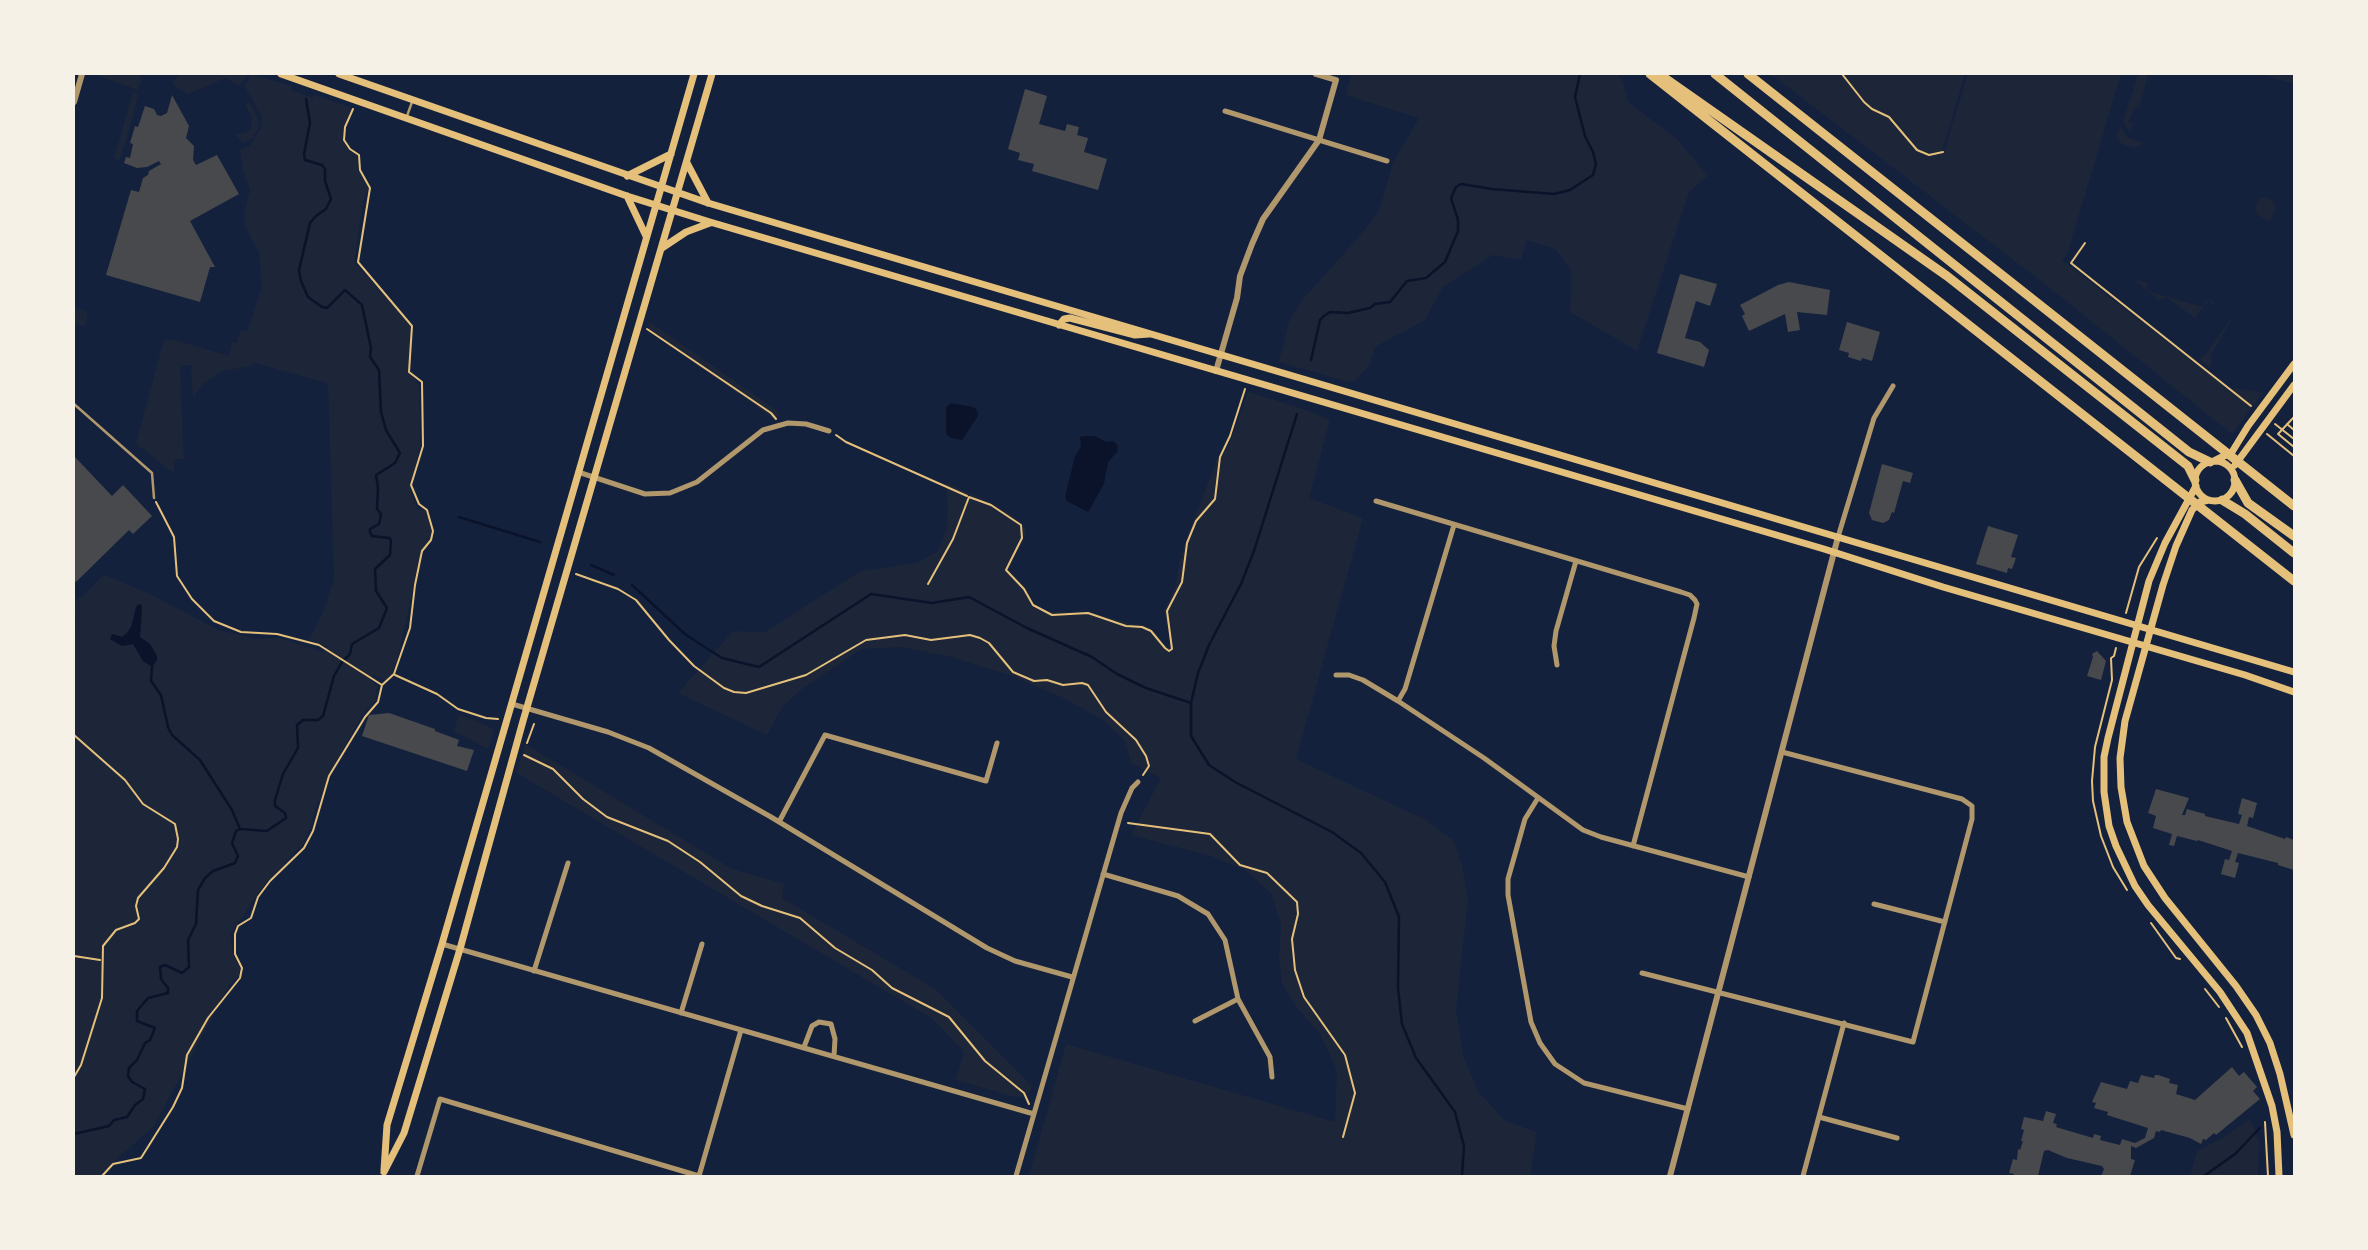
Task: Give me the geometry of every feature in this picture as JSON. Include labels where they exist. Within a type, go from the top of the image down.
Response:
[{"type":"highway","points":[[1650,74],[2294,581]]},
{"type":"highway","points":[[1659,74],[1947,276],[2188,466],[2195,483]]},
{"type":"highway","points":[[1715,74],[2189,452],[2212,461]]},
{"type":"highway","points":[[1748,74],[2204,432],[2294,506]]},
{"type":"highway","points":[[2235,476],[2248,503],[2294,536]]},
{"type":"highway","points":[[2222,500],[2245,514],[2294,553]]},
{"type":"main road","points":[[281,74],[673,211],[1833,552],[2294,692]]},
{"type":"main road","points":[[339,74],[678,194],[2294,672]]},
{"type":"main road","points":[[383,1174],[387,1125],[694,74]]},
{"type":"main road","points":[[383,1174],[404,1133],[460,949],[527,708],[712,74]]},
{"type":"main road","points":[[627,176],[671,154]]},
{"type":"main road","points":[[687,163],[708,203]]},
{"type":"main road","points":[[627,196],[646,237]]},
{"type":"main road","points":[[662,248],[686,232],[710,222]]},
{"type":"main road","points":[[1059,325],[1064,319],[1070,318],[1135,335],[1153,333]]},
{"type":"main road","points":[[2279,1177],[2277,1132],[2272,1106],[2247,1033],[2220,992],[2141,895],[2124,866],[2109,826],[2104,792],[2104,757],[2153,570],[2200,468],[2232,452],[2294,364]]},
{"type":"main road","points":[[2294,385],[2237,459],[2232,492],[2222,500],[2200,502],[2192,509],[2176,546],[2121,739],[2121,787],[2127,822],[2144,866],[2165,898],[2256,1015],[2270,1043],[2280,1074],[2294,1135]]},
{"type":"main road","points":[[1441,437],[1446,420]]},
{"type":"main road","points":[[2212,461],[2224,463],[2235,476]]},
{"type":"main road","points":[[2195,483],[2199,493],[2209,500]]},
{"type":"street","points":[[74,102],[82,74]]},
{"type":"street","points":[[1216,371],[1237,299],[1240,276],[1263,219],[1319,139],[1337,77],[1316,74]]},
{"type":"street","points":[[1225,111],[1387,161]]},
{"type":"street","points":[[1670,1177],[1833,552],[1874,418],[1893,386]]},
{"type":"street","points":[[578,472],[645,494],[670,494],[697,482],[763,430],[788,423],[830,431]]},
{"type":"street","points":[[1376,501],[1681,592],[1695,600],[1697,604],[1694,618],[1633,846]]},
{"type":"street","points":[[1398,701],[1405,690],[1454,525]]},
{"type":"street","points":[[1557,665],[1553,646],[1576,561]]},
{"type":"street","points":[[1336,675],[1349,675],[1363,680],[1398,701],[1484,758],[1583,830],[1749,877]]},
{"type":"street","points":[[512,704],[608,732],[641,745],[779,822],[997,953],[1072,977]]},
{"type":"street","points":[[779,822],[825,735],[986,781],[997,743]]},
{"type":"street","points":[[1642,973],[1913,1042],[1972,819],[1972,806],[1962,799],[1782,752]]},
{"type":"street","points":[[1016,1177],[1118,821],[1132,788],[1138,782]]},
{"type":"street","points":[[1538,798],[1525,819],[1508,879],[1508,895],[1531,1023],[1540,1043],[1555,1064],[1584,1083],[1688,1109]]},
{"type":"street","points":[[534,971],[568,863]]},
{"type":"street","points":[[1103,874],[1178,896],[1208,914],[1226,940],[1238,999],[1270,1057],[1272,1077]]},
{"type":"street","points":[[1874,904],[1944,922]]},
{"type":"street","points":[[442,944],[1034,1114]]},
{"type":"street","points":[[681,1013],[702,944]]},
{"type":"street","points":[[1195,1021],[1238,999]]},
{"type":"street","points":[[804,1047],[811,1026],[819,1022],[831,1024],[835,1039],[834,1056]]},
{"type":"street","points":[[1803,1177],[1844,1023]]},
{"type":"street","points":[[417,1177],[440,1099],[699,1176],[741,1030]]},
{"type":"street","points":[[1819,1117],[1897,1138]]},
{"type":"lane","points":[[407,117],[413,99]]},
{"type":"lane","points":[[74,404],[152,473],[154,498]]},
{"type":"path","points":[[1842,74],[1864,102],[1889,117],[1917,150],[1929,155],[1943,152]]},
{"type":"path","points":[[102,1177],[113,1164],[141,1158],[182,1088],[187,1055],[208,1018],[242,974],[235,954],[235,934],[238,926],[251,918],[258,898],[270,881],[304,848],[313,831],[329,776],[365,717],[378,702],[382,685],[394,674],[410,628],[422,551],[431,540],[433,531],[427,510],[419,504],[411,485],[423,446],[422,382],[409,372],[412,326],[358,262],[370,188],[360,170],[359,155],[350,149],[344,140],[345,127],[353,108]]},
{"type":"path","points":[[2085,243],[2071,263],[2258,411]]},
{"type":"path","points":[[647,329],[771,412],[781,425]]},
{"type":"path","points":[[830,431],[846,442],[991,505],[1021,525],[1022,538],[1006,570],[1024,589],[1033,605],[1046,613],[1088,613],[1126,626],[1143,627],[1151,631],[1169,651],[1173,647],[1167,611],[1182,582],[1187,544],[1196,521],[1215,499],[1220,457],[1230,436],[1245,389]]},
{"type":"path","points":[[2294,417],[2278,434],[2294,447]]},
{"type":"path","points":[[2267,418],[2294,439]]},
{"type":"path","points":[[2286,424],[2294,430]]},
{"type":"path","points":[[2261,429],[2294,456]]},
{"type":"path","points":[[928,584],[953,539],[969,497]]},
{"type":"path","points":[[154,498],[174,537],[177,576],[192,599],[214,621],[241,632],[276,634],[324,647],[382,685]]},
{"type":"path","points":[[2126,613],[2145,557]]},
{"type":"path","points":[[576,574],[618,589],[636,600],[668,640],[694,666],[734,692],[746,693],[806,675],[866,640],[905,635],[931,640],[970,635],[980,638],[989,643],[1013,672],[1034,681],[1047,680],[1063,685],[1082,682],[1088,685],[1106,712],[1136,740],[1146,756],[1149,766],[1138,782]]},
{"type":"path","points":[[2105,708],[2112,680],[2111,658],[2114,656]]},
{"type":"path","points":[[394,674],[437,694],[458,709],[498,719]]},
{"type":"path","points":[[534,724],[524,754],[527,757],[553,769],[607,817],[675,845],[716,874],[741,896],[800,918],[835,948],[872,971],[898,992],[949,1017],[985,1061],[1024,1093],[1034,1114]]},
{"type":"path","points":[[74,734],[125,779],[143,804],[175,824],[178,839],[177,847],[164,868],[138,898],[139,919],[116,930],[103,946],[102,999],[81,1065],[74,1077]]},
{"type":"path","points":[[1118,821],[1210,834],[1240,866],[1267,873],[1297,902],[1298,914],[1292,939],[1295,970],[1304,997],[1345,1055],[1355,1093],[1343,1137]]},
{"type":"path","points":[[2161,938],[2176,958],[2183,960]]},
{"type":"path","points":[[74,957],[101,960]]},
{"type":"path","points":[[2206,990],[2222,1011],[2242,1047]]},
{"type":"path","points":[[2266,1123],[2268,1177]]},
{"type":"shaded area","points":[[97,74],[140,74],[141,81],[138,90]]},
{"type":"shaded area","points":[[181,74],[247,74],[239,85],[225,78],[188,94],[174,86],[173,81]]},
{"type":"shaded area","points":[[250,74],[292,86],[291,90],[313,98],[315,95],[352,108],[344,126],[343,141],[357,156],[358,170],[366,180],[368,188],[354,262],[412,326],[409,371],[419,385],[420,446],[410,489],[418,510],[427,510],[433,531],[431,540],[422,551],[392,674],[385,680],[373,675],[370,679],[377,686],[376,700],[363,714],[338,758],[302,846],[268,880],[230,934],[233,955],[240,968],[239,976],[230,984],[154,1126],[102,1176],[74,1176],[74,601],[85,594],[102,576],[107,576],[150,594],[218,630],[257,639],[279,638],[323,652],[327,647],[309,639],[323,613],[334,579],[328,383],[254,363],[252,366],[222,371],[204,383],[193,398],[191,365],[180,365],[184,459],[175,459],[174,472],[136,443],[164,340],[175,340],[229,356],[232,342],[237,343],[240,331],[246,331],[249,327],[262,286],[259,253],[245,226],[250,190],[243,171],[240,150],[250,146],[262,126],[262,117],[245,87]],"holes":[[[135,608],[141,626],[140,637],[154,649],[143,661],[133,644],[112,634],[122,637],[127,633]]]},
{"type":"shaded area","points":[[1352,74],[1616,74],[1622,79],[1629,103],[1676,138],[1708,176],[1689,192],[1637,351],[1570,312],[1571,270],[1555,249],[1527,240],[1521,260],[1493,255],[1443,287],[1425,320],[1375,347],[1370,364],[1355,381],[1349,382],[1279,362],[1289,321],[1302,300],[1379,211],[1393,163],[1419,118],[1345,95]]},
{"type":"shaded area","points":[[1771,74],[1965,74],[1943,155],[1968,74],[2121,74],[2067,255],[2062,260],[2231,391],[2235,388],[2263,393],[2232,434],[2046,285]]},
{"type":"shaded area","points":[[2138,74],[2148,74],[2139,108],[2136,107],[2128,122],[2133,124],[2130,133],[2123,122]]},
{"type":"shaded area","points":[[2259,74],[2294,74],[2294,84]]},
{"type":"shaded area","points":[[133,92],[138,93],[134,114],[120,160],[114,158]]},
{"type":"shaded area","points":[[248,100],[259,125],[253,138],[243,143],[235,134],[246,133],[251,128],[252,118],[246,105]]},
{"type":"shaded area","points":[[2120,126],[2127,137],[2144,143],[2135,148],[2121,144],[2117,136]]},
{"type":"shaded area","points":[[2264,197],[2272,200],[2276,206],[2270,221],[2259,216],[2255,210],[2258,200]]},
{"type":"shaded area","points":[[2133,279],[2148,283],[2147,290],[2151,292],[2199,306],[2203,306],[2206,299],[2214,302],[2214,305],[2208,301],[2195,318],[2166,297],[2160,301]]},
{"type":"shaded area","points":[[74,307],[88,312],[86,325],[74,324]]},
{"type":"shaded area","points":[[2230,320],[2233,322],[2229,324],[2211,355],[2211,368],[2199,359],[2206,354]]},
{"type":"shaded area","points":[[650,322],[781,415],[773,418],[648,331]]},
{"type":"shaded area","points":[[1248,392],[1330,420],[1309,498],[1363,518],[1296,759],[1426,820],[1454,841],[1468,899],[1456,1011],[1464,1058],[1478,1091],[1505,1121],[1537,1132],[1530,1176],[1029,1176],[1066,1044],[1335,1122],[1337,1071],[1321,1035],[1298,1009],[1282,983],[1279,958],[1281,925],[1271,893],[1245,870],[1211,856],[1131,835],[1161,778],[1131,763],[1125,741],[1103,720],[1064,698],[1012,676],[952,657],[901,647],[862,649],[802,689],[782,707],[767,735],[678,693],[733,631],[765,632],[861,571],[916,563],[937,552],[946,531],[946,483],[992,503],[1015,517],[1026,529],[1025,537],[1008,570],[1027,589],[1033,603],[1050,612],[1088,612],[1144,625],[1153,630],[1168,648],[1171,646],[1164,610],[1176,586],[1187,537],[1218,457],[1222,457],[1232,437]]},
{"type":"shaded area","points":[[951,403],[977,410],[978,416],[962,440],[946,434],[946,407]]},
{"type":"shaded area","points":[[1095,436],[1106,442],[1113,441],[1117,444],[1118,451],[1108,462],[1104,484],[1088,512],[1067,501],[1065,497],[1075,456],[1081,447],[1080,437]]},
{"type":"shaded area","points":[[141,604],[142,608],[140,637],[150,644],[157,656],[152,667],[143,661],[133,644],[122,646],[110,639],[112,634],[122,637],[127,633],[137,605]]},
{"type":"shaded area","points":[[462,715],[494,729],[488,749],[454,731],[458,717]]},
{"type":"shaded area","points":[[525,744],[732,869],[784,884],[782,898],[935,989],[1032,1086],[1029,1092],[1015,1097],[956,1080],[964,1052],[933,1019],[520,775],[517,772]]},
{"type":"shaded area","points":[[2250,1119],[2259,1141],[2258,1176],[2190,1176],[2197,1151],[2221,1139]]},
{"type":"building","points":[[1025,89],[1047,96],[1039,124],[1065,131],[1067,124],[1079,127],[1077,135],[1088,138],[1084,152],[1107,159],[1098,190],[1032,171],[1034,164],[1018,160],[1020,153],[1008,149]]},
{"type":"building","points":[[172,95],[189,126],[186,138],[194,146],[193,160],[196,165],[217,155],[239,194],[190,221],[215,267],[210,267],[200,302],[106,275],[131,190],[139,192],[143,178],[161,164],[159,161],[137,168],[124,163],[126,157],[130,158],[133,144],[130,143],[135,126],[138,127],[145,106],[154,109],[157,115],[167,113]]},
{"type":"building","points":[[1680,274],[1717,284],[1710,306],[1696,301],[1685,338],[1700,342],[1709,350],[1704,367],[1657,353]]},
{"type":"building","points":[[1789,282],[1830,290],[1827,315],[1797,312],[1800,330],[1788,332],[1785,314],[1749,331],[1740,305]]},
{"type":"building","points":[[1847,322],[1880,332],[1872,361],[1848,357],[1849,353],[1839,350]]},
{"type":"building","points":[[74,456],[112,496],[123,485],[152,516],[133,534],[129,530],[76,582],[74,580]]},
{"type":"building","points":[[1882,464],[1913,473],[1910,483],[1903,481],[1894,513],[1883,523],[1872,520],[1869,513]]},
{"type":"building","points":[[1988,526],[2018,535],[2011,557],[2016,558],[2012,569],[2008,568],[2007,573],[1976,564]]},
{"type":"building","points":[[2097,651],[2106,661],[2101,680],[2087,676],[2092,654]]},
{"type":"building","points":[[389,713],[435,729],[459,740],[457,746],[474,750],[467,771],[362,736],[369,715]]},
{"type":"building","points":[[2156,789],[2189,798],[2182,815],[2185,815],[2187,809],[2239,824],[2242,815],[2238,814],[2242,798],[2257,803],[2253,818],[2249,817],[2247,826],[2294,840],[2294,870],[2238,853],[2235,862],[2239,863],[2235,878],[2221,874],[2225,859],[2229,860],[2232,851],[2177,836],[2174,846],[2169,845],[2172,834],[2153,828],[2156,816],[2148,813]]},
{"type":"building","points":[[2232,1067],[2239,1076],[2244,1072],[2257,1087],[2253,1091],[2260,1099],[2216,1135],[2214,1133],[2206,1140],[2203,1139],[2201,1144],[2190,1138],[2156,1131],[2154,1138],[2136,1148],[2131,1146],[2131,1159],[2135,1160],[2130,1176],[2101,1176],[2104,1169],[2102,1166],[2067,1158],[2048,1150],[2044,1151],[2038,1176],[2013,1176],[2014,1174],[2009,1173],[2013,1159],[2017,1160],[2018,1149],[2020,1150],[2023,1141],[2024,1130],[2021,1129],[2024,1117],[2043,1121],[2046,1111],[2056,1114],[2053,1123],[2057,1124],[2056,1127],[2093,1138],[2094,1134],[2101,1136],[2100,1140],[2120,1145],[2122,1139],[2135,1143],[2145,1138],[2148,1128],[2094,1108],[2096,1103],[2092,1102],[2101,1082],[2127,1089],[2130,1081],[2138,1083],[2141,1075],[2154,1078],[2158,1075],[2170,1079],[2169,1083],[2178,1085],[2176,1094],[2195,1100]]},
{"type":"waterway","points":[[1311,360],[1320,320],[1324,316],[1330,312],[1348,313],[1390,302],[1407,281],[1426,278],[1445,262],[1458,231],[1458,220],[1451,198],[1456,187],[1461,184],[1554,194],[1570,190],[1593,175],[1596,164],[1585,136],[1575,97],[1580,74]]},
{"type":"waterway","points":[[74,1134],[109,1126],[114,1120],[127,1117],[143,1099],[145,1089],[132,1082],[128,1076],[129,1068],[137,1060],[155,1028],[137,1021],[137,1011],[148,998],[168,993],[168,988],[161,979],[160,967],[165,965],[182,973],[189,967],[188,940],[196,924],[198,890],[213,871],[235,863],[238,856],[232,843],[236,831],[267,831],[286,818],[285,813],[275,806],[275,800],[283,774],[298,748],[297,725],[303,720],[318,720],[323,716],[334,676],[350,654],[352,644],[379,628],[387,608],[376,591],[375,569],[390,555],[391,540],[372,536],[370,529],[379,524],[381,514],[377,509],[376,475],[395,463],[400,453],[386,430],[381,412],[379,370],[370,357],[371,348],[362,305],[345,290],[327,308],[322,307],[308,297],[301,281],[299,270],[310,223],[326,209],[331,199],[325,181],[325,169],[322,165],[305,160],[310,123],[306,99]]},
{"type":"waterway","points":[[1297,414],[1254,551],[1198,673],[1191,703],[1191,736],[1209,765],[1235,782],[1332,832],[1361,853],[1385,882],[1399,917],[1398,988],[1402,1024],[1416,1058],[1455,1112],[1464,1146],[1462,1176]]},
{"type":"waterway","points":[[459,517],[540,542]]},
{"type":"waterway","points":[[591,565],[614,575]]},
{"type":"waterway","points":[[632,585],[686,635],[722,658],[759,667],[871,594],[932,603],[969,597],[1027,628],[1092,657],[1117,674],[1146,688],[1191,703]]},
{"type":"waterway","points":[[152,667],[151,681],[161,695],[172,735],[200,760],[232,810],[240,829]]},
{"type":"waterway","points":[[2204,1176],[2235,1154],[2260,1128]]}]
